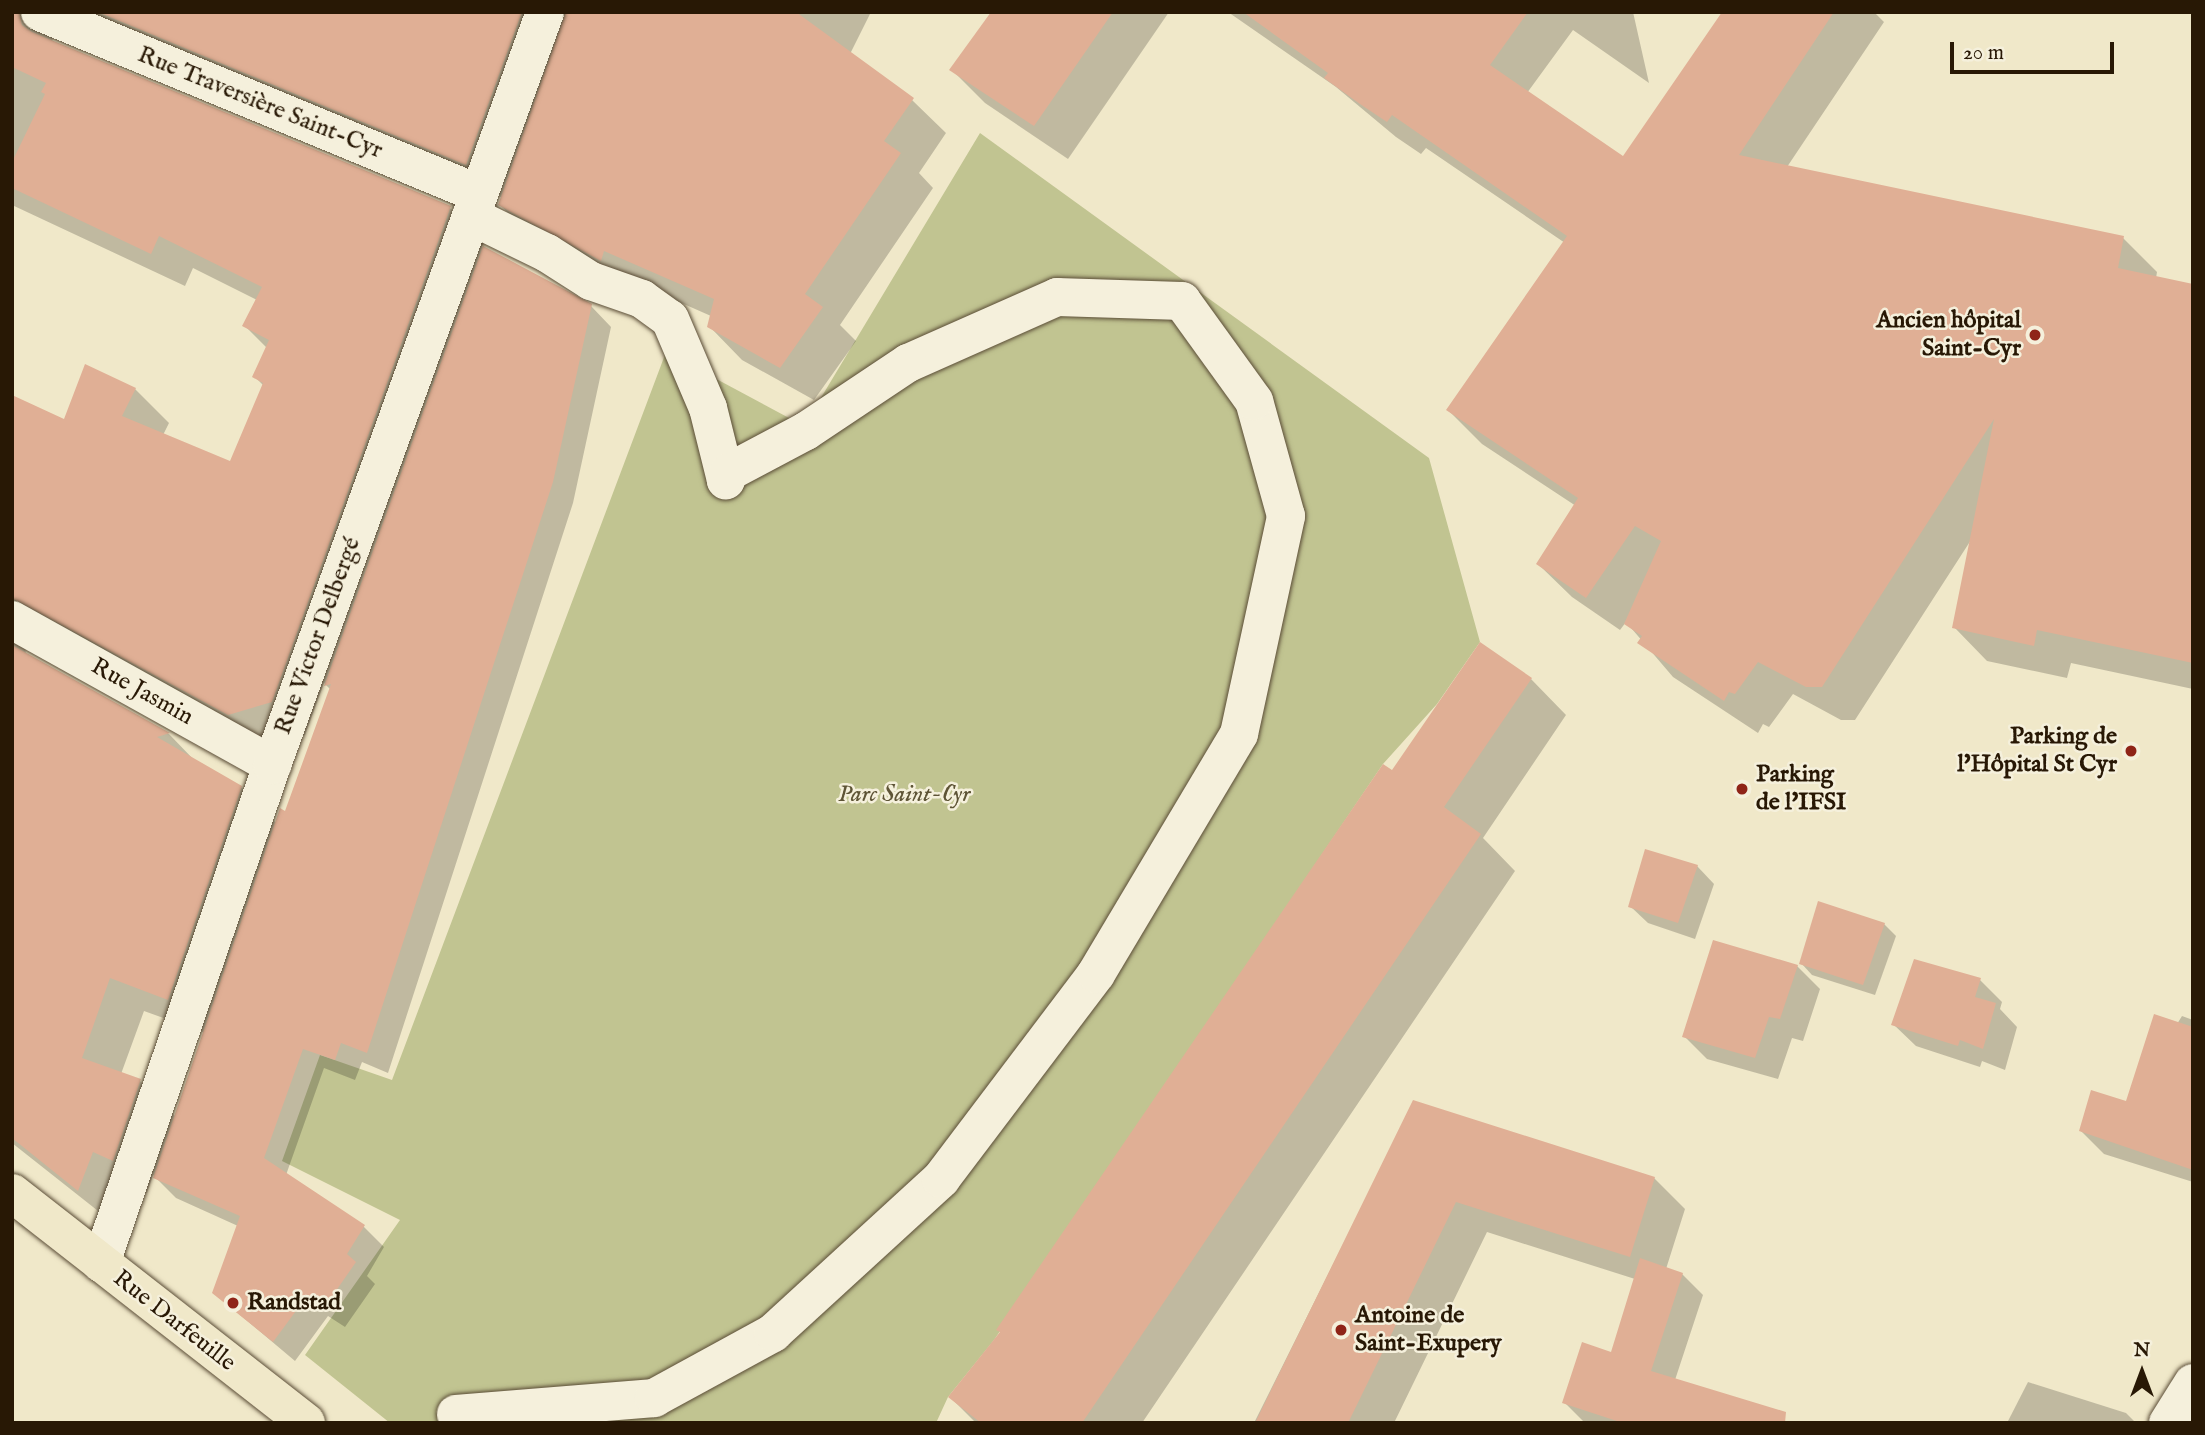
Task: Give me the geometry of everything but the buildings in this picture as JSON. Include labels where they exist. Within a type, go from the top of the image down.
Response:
[{"type":"main road","name":"Rue Darfeuille","points":[[12,1193],[28,1215],[101,1264],[306,1423]]},
{"type":"street","name":"Rue Traversière Saint-Cyr","points":[[40,12],[475,205],[591,281],[642,299],[670,319],[704,397],[726,481],[729,472],[806,431],[908,363],[1057,298],[1182,301],[1254,401],[1286,516],[1239,734],[1096,974],[941,1179],[773,1333],[654,1398],[456,1414]]},
{"type":"street","name":"Rue Victor Delbergé","points":[[101,1264],[272,765],[545,12]]},
{"type":"street","name":"Rue Jasmin","points":[[12,620],[272,765]]},
{"type":"street","points":[[2168,1423],[2193,1383]]},
{"type":"green space","name":"Parc Saint-Cyr","points":[[980,133],[1429,458],[1480,642],[1437,704],[1383,764],[994,1340],[948,1397],[936,1423],[390,1423],[305,1355],[400,1220],[282,1161],[320,1055],[392,1080],[666,352],[804,426]]},
{"type":"place","name":"Ancien hôpital Saint-Cyr","points":[[2035,335]]},
{"type":"place","name":"Parking de l'Hôpital St Cyr","points":[[2131,751]]},
{"type":"place","name":"Parking de l'IFSI","points":[[1742,789]]},
{"type":"place","name":"Randstad","points":[[233,1303]]},
{"type":"place","name":"Antoine de Saint-Exupery","points":[[1341,1330]]}]
